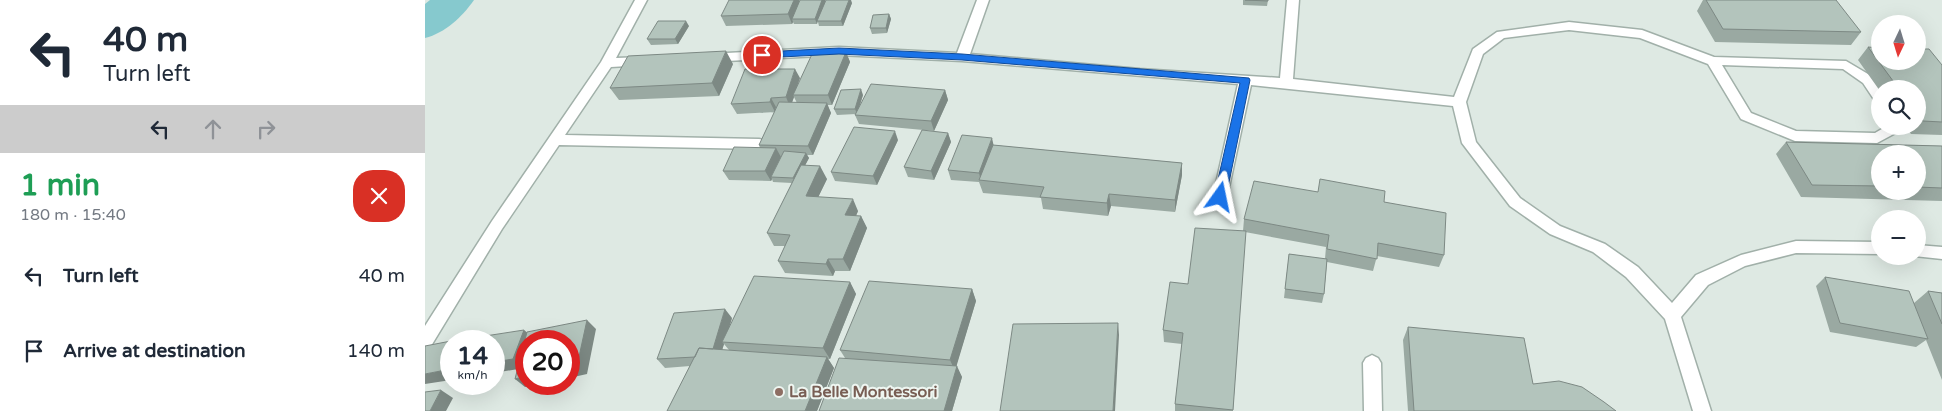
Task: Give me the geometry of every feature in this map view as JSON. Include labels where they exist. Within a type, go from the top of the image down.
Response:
[{"type":"street","points":[[425,341],[497,225],[607,63],[641,0]]},
{"type":"street","points":[[962,57],[983,0]]},
{"type":"street","points":[[1286,82],[1293,0]]},
{"type":"street","points":[[1702,411],[1672,315],[1632,272],[1599,248],[1555,230],[1515,202],[1469,143],[1459,102],[1477,52],[1501,35],[1569,26],[1642,34],[1713,61],[1846,65],[1868,80],[1871,84]]},
{"type":"street","points":[[694,59],[839,51],[962,57],[1286,82],[1459,102]]},
{"type":"street","points":[[607,63],[655,61]]},
{"type":"street","points":[[1713,61],[1746,116],[1795,136],[1877,138],[1882,135]]},
{"type":"street","points":[[1220,197],[1245,80]]},
{"type":"street","points":[[555,140],[759,144]]},
{"type":"street","points":[[1672,315],[1702,280],[1741,261],[1796,247],[1871,248]]},
{"type":"street","points":[[1926,252],[1942,253]]},
{"type":"street","points":[[1372,363],[1373,411]]},
{"type":"building","points":[[729,0],[794,0],[788,14],[721,16]]},
{"type":"building","points":[[800,0],[822,0],[815,19],[792,19]]},
{"type":"building","points":[[826,0],[849,0],[841,21],[817,21]]},
{"type":"building","points":[[1706,0],[1836,0],[1861,32],[1723,29]]},
{"type":"building","points":[[889,14],[886,28],[870,28],[873,15]]},
{"type":"building","points":[[658,21],[686,21],[675,39],[647,39]]},
{"type":"building","points":[[1926,49],[1929,49],[1942,65],[1942,122],[1926,121],[1926,80],[1892,80],[1885,70],[1926,70]]},
{"type":"building","points":[[726,51],[712,83],[610,88],[628,56]]},
{"type":"building","points":[[813,52],[846,52],[828,95],[793,95]]},
{"type":"building","points":[[745,69],[795,69],[786,97],[771,98],[770,102],[731,104]]},
{"type":"building","points":[[871,84],[945,90],[931,121],[855,115]]},
{"type":"building","points":[[861,89],[855,109],[834,109],[841,90]]},
{"type":"building","points":[[779,102],[827,103],[808,146],[759,145]]},
{"type":"building","points":[[854,127],[895,131],[873,176],[831,172]]},
{"type":"building","points":[[922,130],[948,133],[931,171],[904,167]]},
{"type":"building","points":[[962,135],[992,138],[979,173],[948,170]]},
{"type":"building","points":[[1786,142],[1903,145],[1871,145],[1871,186],[1812,185]]},
{"type":"building","points":[[993,145],[1182,163],[1175,200],[1109,194],[1107,203],[1040,197],[1044,187],[979,180]]},
{"type":"building","points":[[1926,146],[1942,146],[1942,188],[1926,187]]},
{"type":"building","points":[[734,147],[776,148],[765,171],[723,171]]},
{"type":"building","points":[[784,151],[806,153],[793,178],[771,177]]},
{"type":"building","points":[[801,165],[820,166],[806,196],[853,199],[845,215],[861,216],[843,259],[828,259],[826,264],[778,261],[790,235],[767,233]]},
{"type":"building","points":[[1320,179],[1385,191],[1384,202],[1446,213],[1444,255],[1378,243],[1377,259],[1327,249],[1329,235],[1244,219],[1254,181],[1318,192]]},
{"type":"building","points":[[1195,228],[1246,231],[1233,410],[1175,404],[1183,333],[1163,330],[1170,282],[1188,284]]},
{"type":"building","points":[[1289,254],[1327,259],[1324,294],[1285,289]]},
{"type":"building","points":[[754,276],[850,282],[823,348],[722,342]]},
{"type":"building","points":[[1825,277],[1909,291],[1928,339],[1840,323]]},
{"type":"building","points":[[869,281],[972,289],[950,360],[840,350]]},
{"type":"building","points":[[1928,291],[1942,293],[1942,324]]},
{"type":"building","points":[[725,309],[713,349],[699,348],[695,357],[657,359],[674,313]]},
{"type":"building","points":[[587,320],[580,352],[580,330],[537,330]]},
{"type":"building","points":[[1118,323],[1113,411],[1000,411],[1013,324]]},
{"type":"building","points":[[1408,327],[1524,338],[1533,384],[1559,381],[1582,387],[1616,411],[1414,411]]},
{"type":"building","points":[[515,331],[515,354],[513,359],[505,360],[505,333]]},
{"type":"building","points":[[440,343],[440,371],[425,374],[425,346]]},
{"type":"building","points":[[699,348],[827,357],[805,411],[667,411]]},
{"type":"building","points":[[839,358],[957,366],[944,411],[819,411]]},
{"type":"building","points":[[440,390],[430,411],[425,411],[425,392]]},
{"type":"waterway","points":[[425,25],[454,0]]},
{"type":"place","name":"La Belle Montessori","points":[[779,392]]},
{"type":"route","points":[[762,55],[839,51],[962,57],[1140,73],[1245,80],[1220,197]]}]
